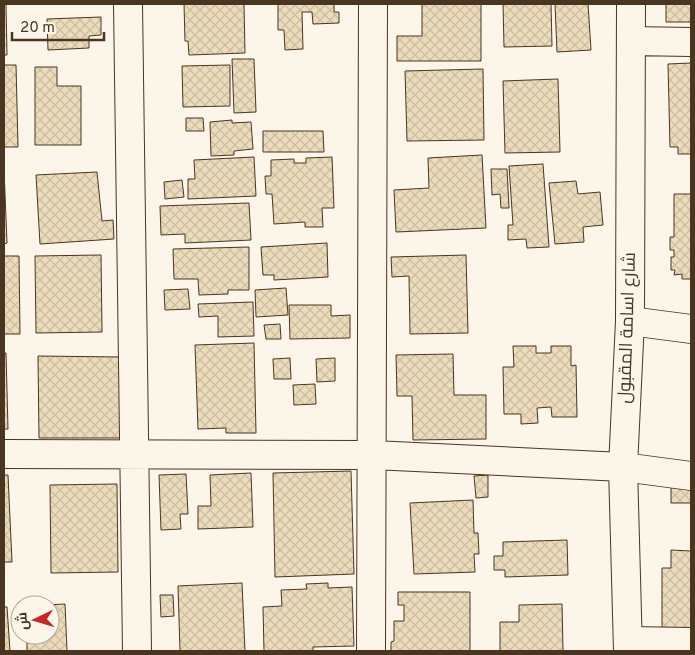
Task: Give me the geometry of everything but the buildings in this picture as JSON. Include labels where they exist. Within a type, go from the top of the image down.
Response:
[{"type":"street","points":[[128,4],[137,651]]},
{"type":"street","points":[[371,651],[373,4]]},
{"type":"street","name":"شارع اسامة المقبول","points":[[628,646],[623,467],[630,320],[632,4]]},
{"type":"street","points":[[631,41],[691,42]]},
{"type":"street","points":[[630,320],[691,328]]},
{"type":"street","points":[[4,454],[373,455],[623,467],[691,476]]},
{"type":"street","points":[[628,646],[691,642]]}]
